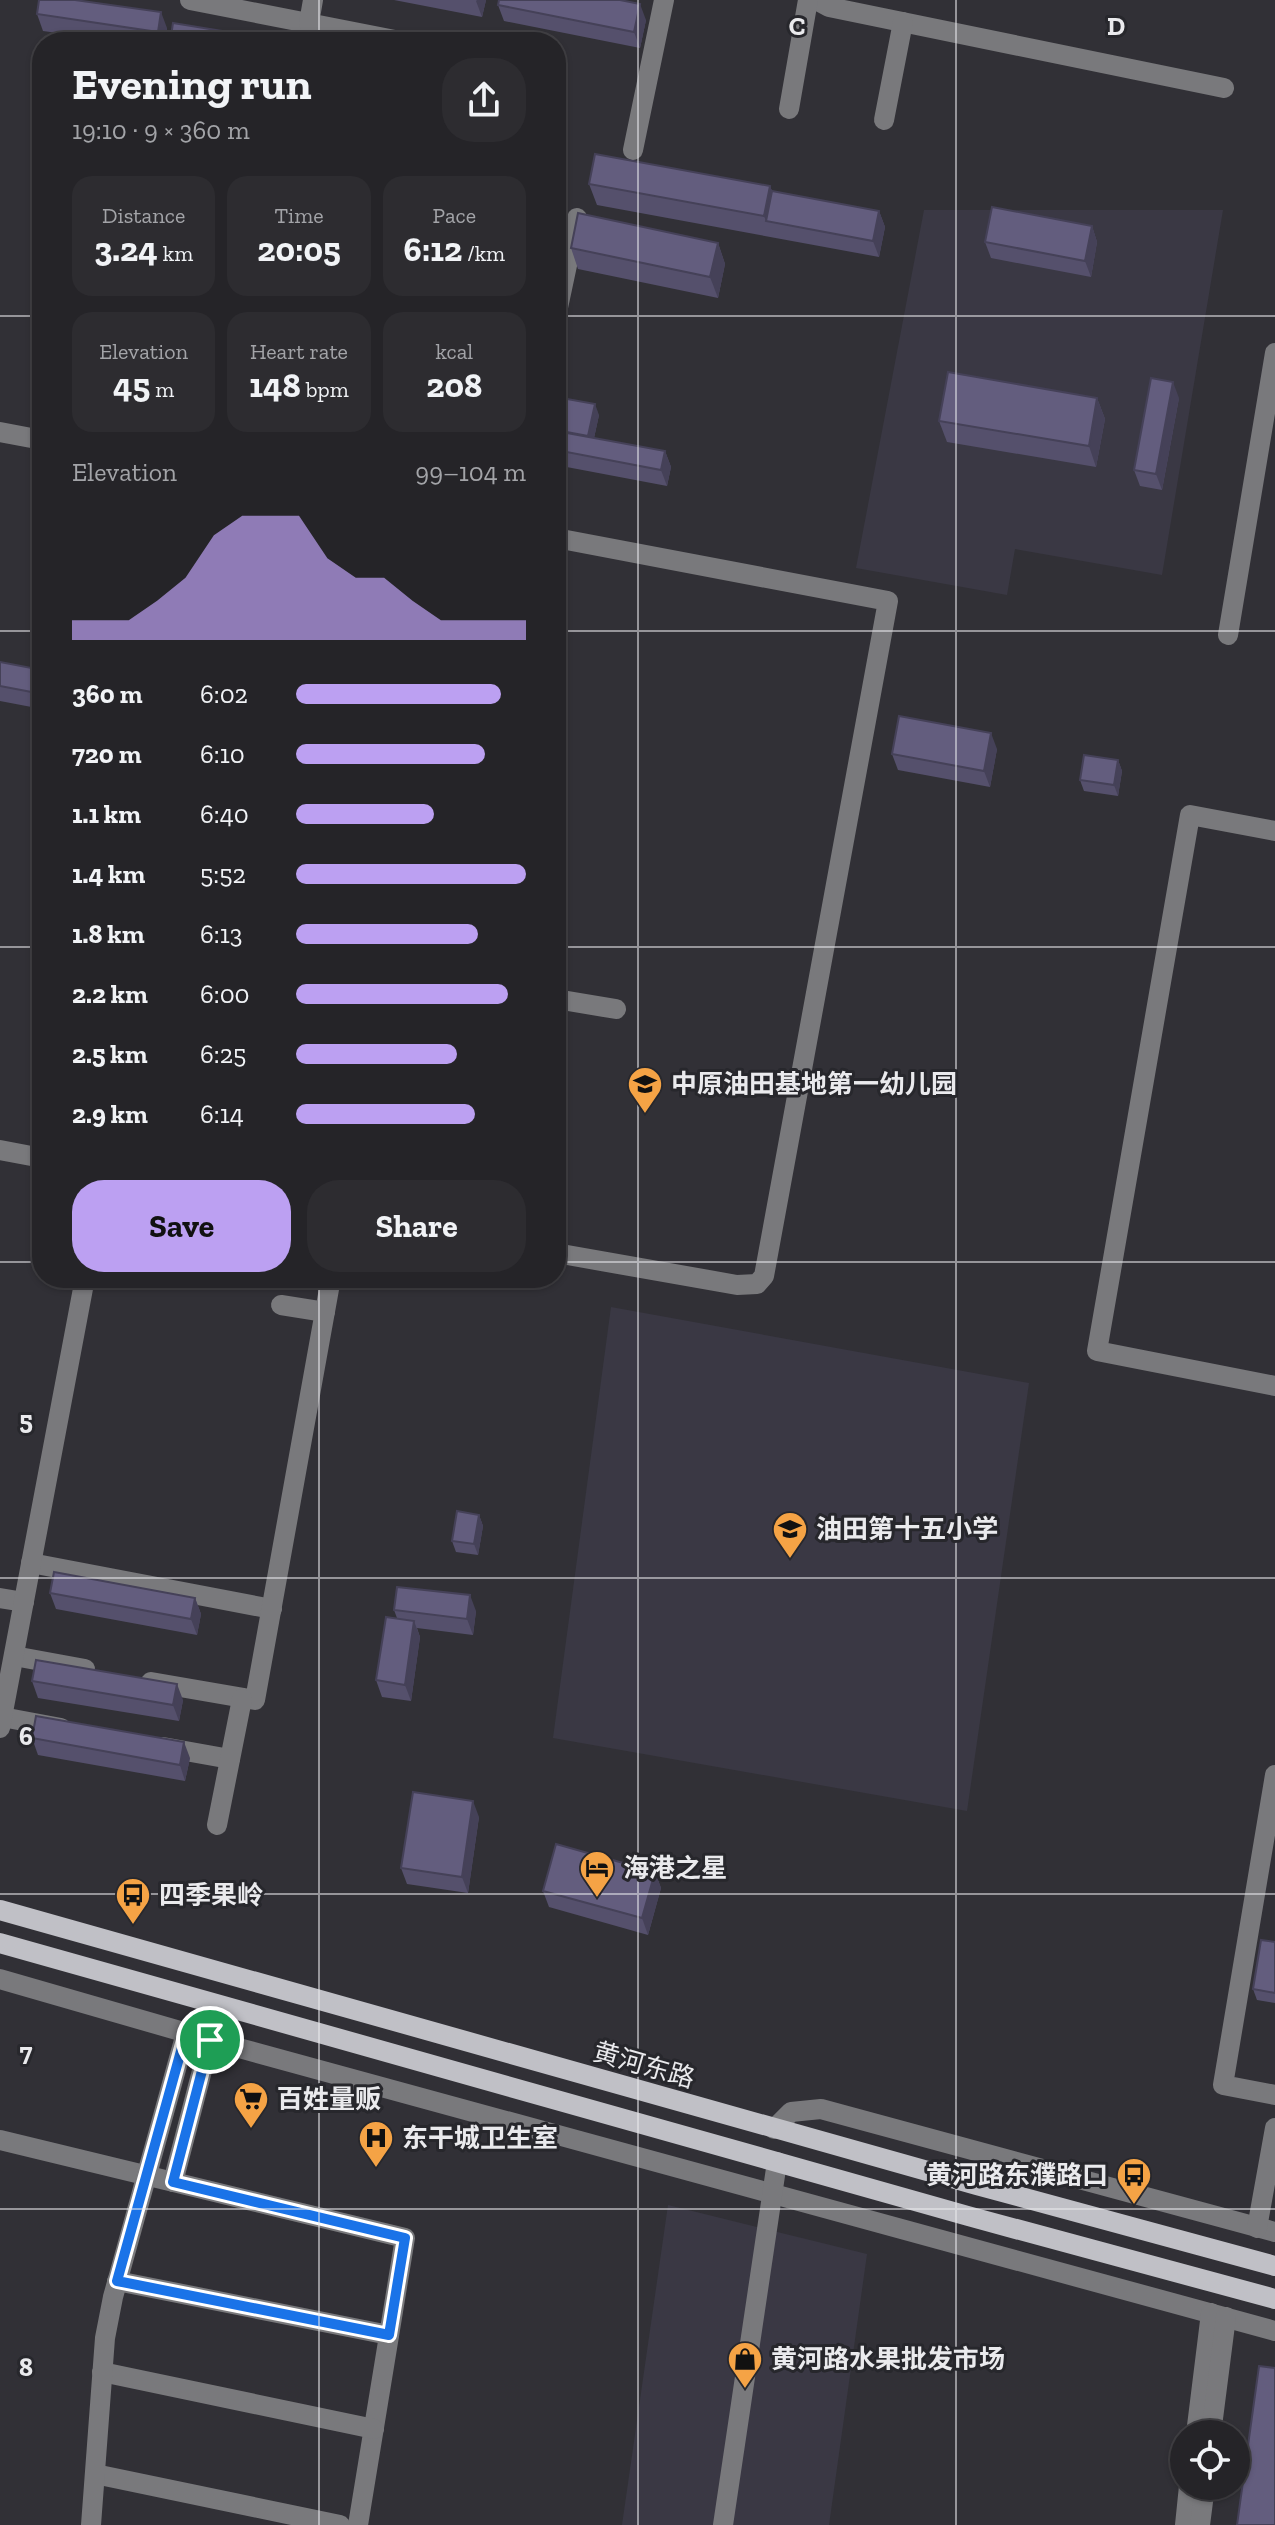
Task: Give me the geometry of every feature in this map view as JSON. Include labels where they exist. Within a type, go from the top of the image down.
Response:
[{"type":"main road","name":"黄河东路","points":[[0,1910],[774,2129],[1275,2266]]},
{"type":"main road","points":[[0,1943],[1275,2299]]},
{"type":"street","points":[[190,0],[354,32]]},
{"type":"street","points":[[309,23],[313,0]]},
{"type":"street","points":[[633,150],[664,0]]},
{"type":"street","points":[[789,109],[808,0]]},
{"type":"street","points":[[816,0],[829,7],[1224,88]]},
{"type":"street","points":[[884,120],[903,22]]},
{"type":"street","points":[[566,270],[577,218]]},
{"type":"street","points":[[1228,635],[1275,353]]},
{"type":"street","points":[[0,432],[32,438]]},
{"type":"street","points":[[566,540],[888,601],[764,1276],[757,1284],[737,1285],[566,1255]]},
{"type":"street","points":[[1275,831],[1190,815],[1097,1351],[1275,1386]]},
{"type":"street","points":[[566,1001],[616,1009]]},
{"type":"street","points":[[0,1150],[32,1156]]},
{"type":"street","points":[[78,1731],[1,1723],[83,1288]]},
{"type":"street","points":[[217,1825],[230,1759],[272,1609],[329,1288]]},
{"type":"street","points":[[281,1305],[325,1312]]},
{"type":"street","points":[[31,1563],[272,1609]]},
{"type":"street","points":[[0,1598],[24,1602]]},
{"type":"street","points":[[14,1656],[105,1673]]},
{"type":"street","points":[[136,1679],[249,1700]]},
{"type":"street","points":[[139,1742],[230,1759]]},
{"type":"street","points":[[1275,1775],[1223,2085],[1275,2095]]},
{"type":"street","points":[[0,1979],[210,2040],[1275,2331]]},
{"type":"street","points":[[91,2525],[105,2338],[117,2281],[186,2033]]},
{"type":"street","points":[[173,2182],[210,2040]]},
{"type":"street","points":[[774,2129],[791,2112],[821,2109],[1266,2230],[1275,2128]]},
{"type":"street","points":[[0,2140],[405,2238],[358,2525]]},
{"type":"street","points":[[723,2525],[777,2162]]},
{"type":"street","points":[[117,2281],[389,2335]]},
{"type":"street","points":[[1199,2420],[1218,2315]]},
{"type":"street","points":[[1212,2420],[1218,2315]]},
{"type":"street","points":[[102,2372],[374,2429]]},
{"type":"street","points":[[95,2474],[340,2525]]},
{"type":"street","points":[[1185,2525],[1188,2500]]},
{"type":"street","points":[[1200,2525],[1203,2500]]},
{"type":"shaded area","points":[[924,210],[1223,210],[1162,575],[1015,549],[1007,595],[856,568]]},
{"type":"shaded area","name":"油田第十五小学","points":[[611,1307],[1029,1383],[967,1811],[553,1738]]},
{"type":"shaded area","name":"黄河路水果批发市场","points":[[668,2205],[867,2254],[829,2525],[622,2525]]},
{"type":"building","points":[[39,0],[75,0],[161,12],[158,32],[37,14]]},
{"type":"building","points":[[499,0],[620,0],[640,4],[634,32],[498,5]]},
{"type":"building","points":[[173,23],[228,32],[172,32]]},
{"type":"building","points":[[595,154],[770,186],[764,216],[589,184]]},
{"type":"building","points":[[772,191],[879,211],[873,241],[766,221]]},
{"type":"building","points":[[992,207],[1092,226],[1085,261],[985,242]]},
{"type":"building","points":[[578,213],[718,243],[710,277],[571,248]]},
{"type":"building","points":[[948,372],[1097,398],[1089,446],[939,421]]},
{"type":"building","points":[[1151,378],[1173,382],[1156,474],[1134,470]]},
{"type":"building","points":[[566,399],[595,404],[588,436],[566,432]]},
{"type":"building","points":[[566,433],[665,451],[661,470],[566,452]]},
{"type":"building","points":[[0,662],[32,668],[32,692],[0,686]]},
{"type":"building","points":[[899,716],[991,733],[984,771],[892,754]]},
{"type":"building","points":[[1084,755],[1118,760],[1114,785],[1080,780]]},
{"type":"building","points":[[457,1511],[479,1515],[474,1544],[452,1541]]},
{"type":"building","points":[[54,1572],[195,1598],[191,1619],[50,1593]]},
{"type":"building","points":[[397,1587],[470,1595],[467,1619],[394,1610]]},
{"type":"building","points":[[386,1617],[414,1621],[405,1685],[376,1680]]},
{"type":"building","points":[[36,1660],[177,1684],[173,1705],[32,1681]]},
{"type":"building","points":[[36,1716],[184,1742],[180,1765],[32,1738]]},
{"type":"building","points":[[413,1792],[473,1801],[462,1877],[401,1868]]},
{"type":"building","points":[[556,1844],[655,1872],[642,1918],[543,1891]]},
{"type":"building","points":[[1261,1940],[1275,1942],[1275,1993],[1253,1989]]},
{"type":"building","points":[[1259,2366],[1275,2368],[1275,2525],[1237,2525],[1240,2500],[1250,2500],[1250,2431]]},
{"type":"place","name":"中原油田基地第一幼儿园","points":[[645,1115]]},
{"type":"place","name":"油田第十五小学","points":[[790,1560]]},
{"type":"place","name":"海港之星","points":[[597,1899]]},
{"type":"place","name":"四季果岭","points":[[133,1926]]},
{"type":"place","name":"百姓量贩","points":[[251,2130]]},
{"type":"place","name":"东干城卫生室","points":[[376,2169]]},
{"type":"place","name":"黄河路东濮路口","points":[[1134,2206]]},
{"type":"place","name":"黄河路水果批发市场","points":[[745,2390]]},
{"type":"route","points":[[186,2033],[210,2040],[173,2182],[405,2238],[389,2335],[117,2281],[186,2033]]}]
